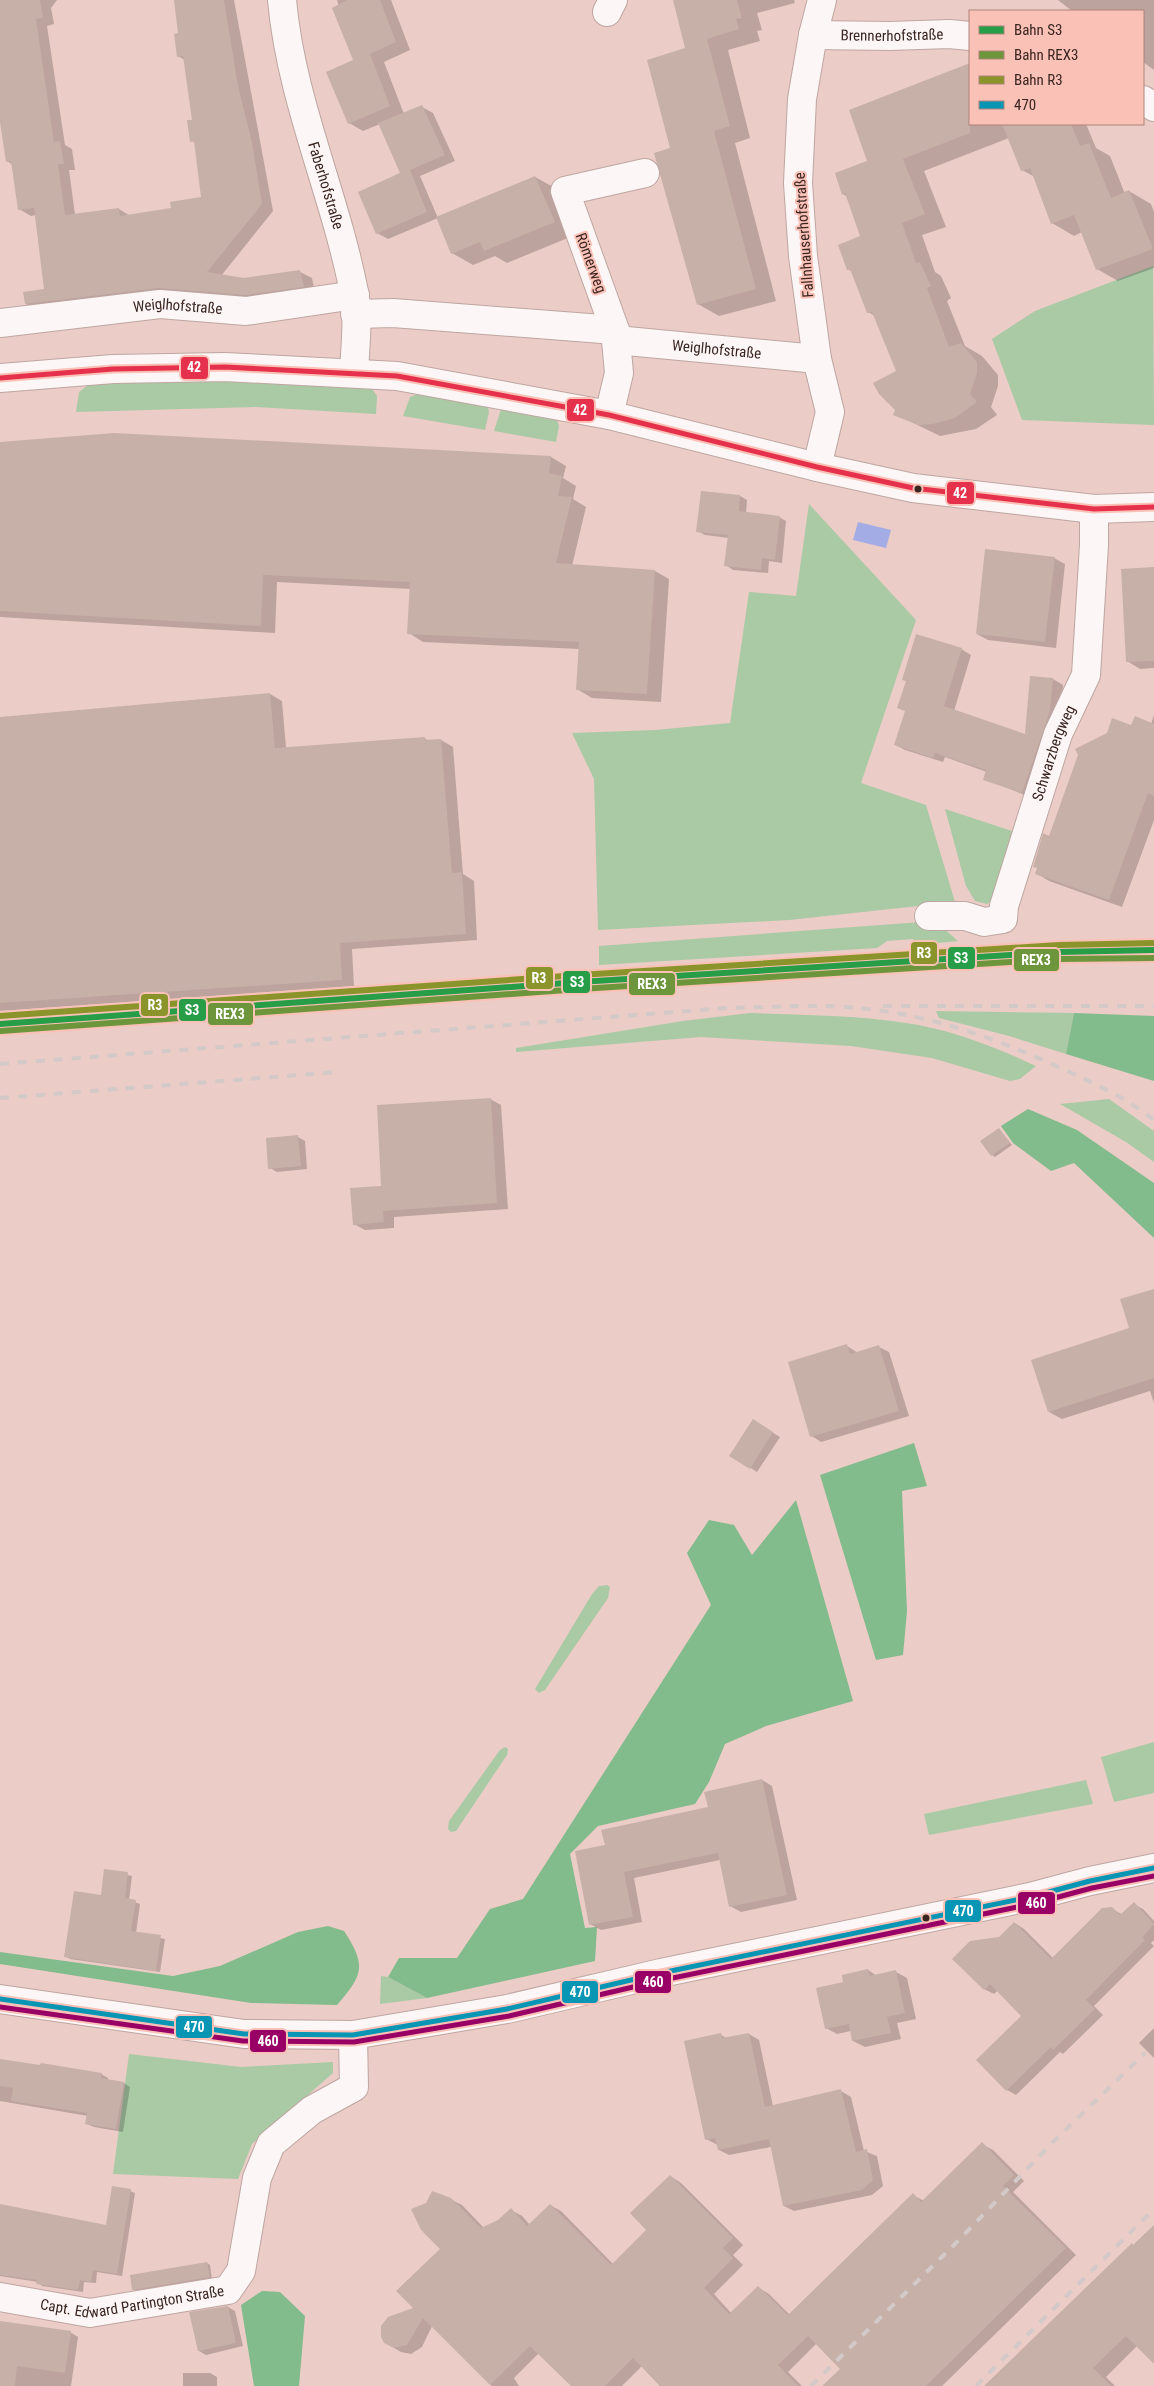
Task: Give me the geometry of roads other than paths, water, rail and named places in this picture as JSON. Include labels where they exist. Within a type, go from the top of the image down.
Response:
[{"type":"street","name":"Faberhofstraße","points":[[282,0],[285,31],[307,124],[335,217],[355,304],[354,373]]},
{"type":"street","name":"Fallnhauserhofstraße","points":[[817,468],[830,412],[817,359],[803,256],[798,183],[802,99],[813,34],[822,0]]},
{"type":"street","name":"Brennerhofstraße","points":[[813,34],[890,36],[949,34],[969,36]]},
{"type":"street","name":"Römerweg","points":[[609,415],[619,373],[616,335],[565,191],[645,173]]},
{"type":"street","name":"Weiglhofstraße","points":[[0,323],[160,304],[246,311],[355,304],[393,313],[616,335],[817,359]]},
{"type":"street","points":[[1,373],[226,367],[397,376],[609,415],[817,468],[913,488],[1094,509],[1154,508]]},
{"type":"street","name":"Schwarzbergweg","points":[[929,916],[966,916],[984,922],[1003,919],[1004,906],[1058,734],[1086,674],[1094,545],[1094,509]]},
{"type":"street","points":[[0,1999],[244,2034],[353,2035],[507,2009],[678,1970],[1030,1897],[1090,1881],[1154,1868]]},
{"type":"street","name":"Capt. Edward Partington Straße","points":[[0,2297],[90,2313],[228,2290],[241,2271],[257,2178],[271,2144],[312,2110],[354,2087],[353,2035]]},
{"type":"water","points":[[858,522],[891,530],[886,548],[853,540]]},
{"type":"railway","points":[[883,1006],[1154,1006]]},
{"type":"railway","points":[[0,1064],[726,1008],[840,1007],[900,1014],[968,1031],[1033,1056],[1093,1083],[1143,1111],[1154,1120]]},
{"type":"railway","points":[[0,1098],[339,1072]]},
{"type":"railway","points":[[811,2386],[955,2244],[1054,2141],[1145,2053]]},
{"type":"railway","points":[[976,2386],[1154,2209]]},
{"type":"rail line","name":"R3","points":[[0,1016],[579,975],[1059,945],[1154,943]]},
{"type":"rail line","name":"S3","points":[[0,1024],[579,982],[1059,952],[1154,950]]},
{"type":"rail line","name":"REX3","points":[[1,1031],[580,989],[1059,959],[1154,958]]}]
